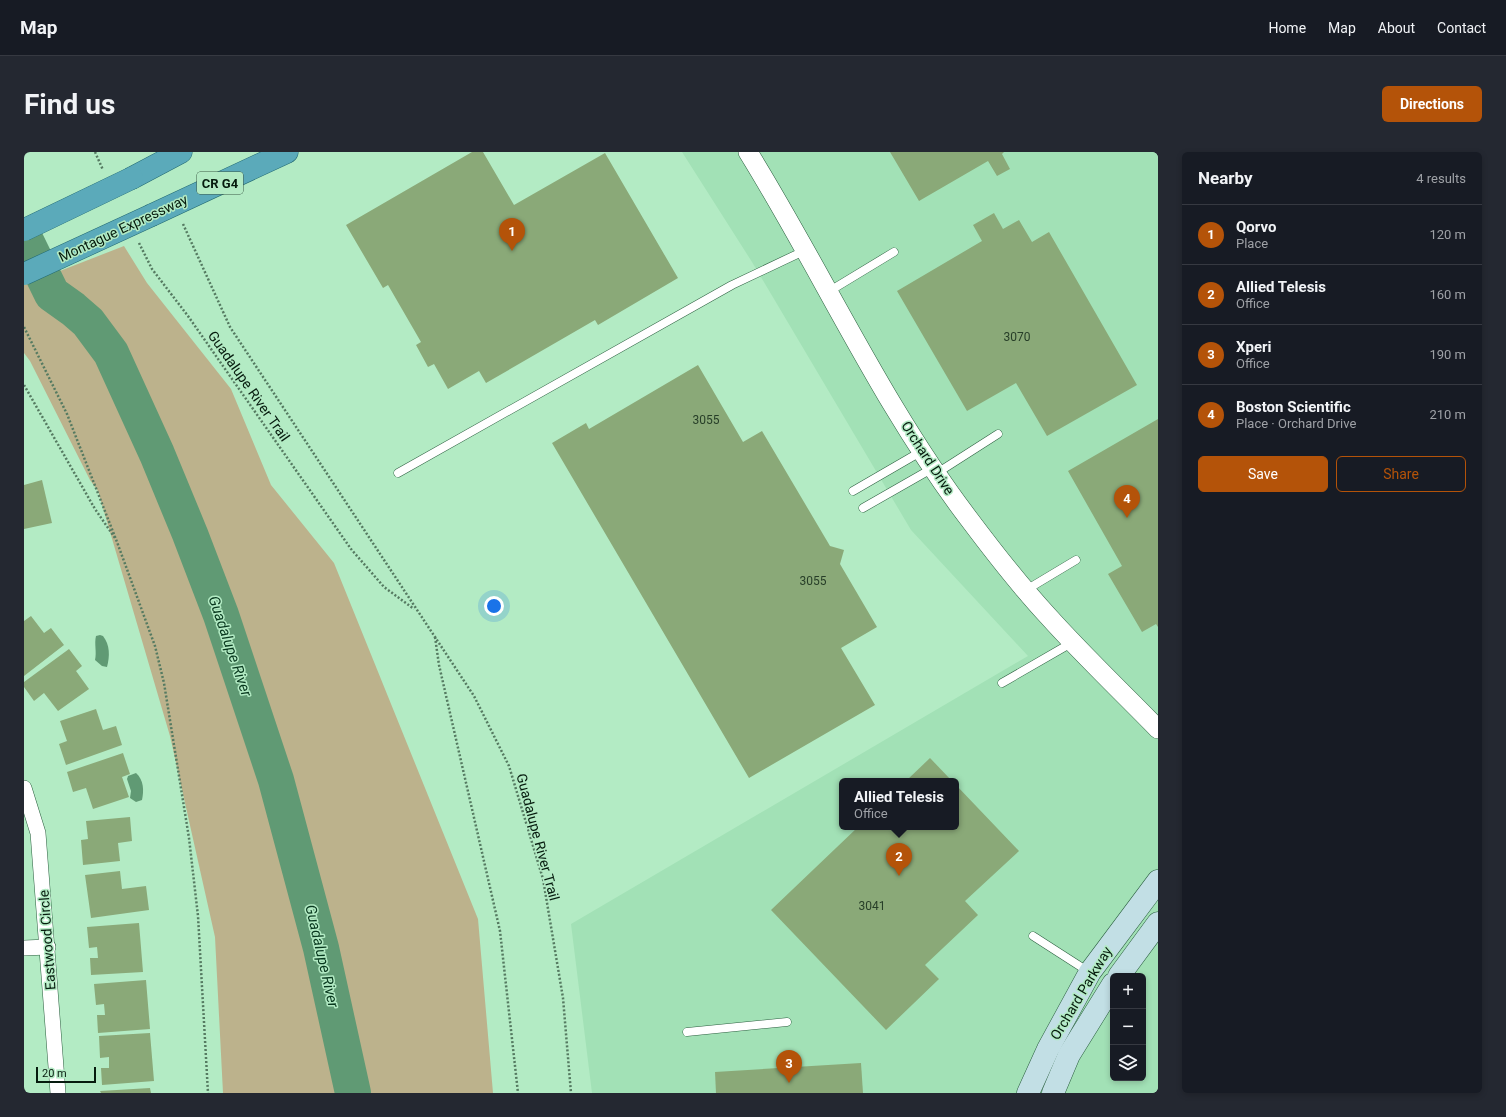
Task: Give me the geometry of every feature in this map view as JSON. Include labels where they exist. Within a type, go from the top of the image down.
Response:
[{"type":"highway","points":[[24,230],[132,178],[181,152]]},
{"type":"highway","name":"Montague Expressway","points":[[24,274],[287,152]]},
{"type":"main road","name":"Orchard Parkway","points":[[1028,1093],[1048,1049],[1090,972],[1158,881]]},
{"type":"main road","name":"Orchard Parkway","points":[[1122,973],[1158,923]]},
{"type":"main road","points":[[1090,972],[1110,980]]},
{"type":"main road","name":"Orchard Parkway","points":[[1053,1093],[1069,1055],[1110,990]]},
{"type":"street","name":"Orchard Drive","points":[[748,152],[786,214],[861,352],[922,451],[968,519],[1047,616],[1158,729]]},
{"type":"street","name":"Eastwood Circle","points":[[24,788],[38,833],[48,947],[58,1093]]},
{"type":"street","points":[[24,948],[48,947]]},
{"type":"lane","points":[[398,473],[732,285],[806,250]]},
{"type":"lane","points":[[828,292],[894,252]]},
{"type":"lane","points":[[863,508],[935,471],[998,434]]},
{"type":"lane","points":[[853,492],[922,451]]},
{"type":"lane","points":[[1026,590],[1076,560]]},
{"type":"lane","points":[[1002,683],[1073,642]]},
{"type":"lane","points":[[1033,936],[1090,972]]},
{"type":"lane","points":[[687,1032],[787,1022]]},
{"type":"path","points":[[95,152],[105,173]]},
{"type":"path","name":"Guadalupe River Trail","points":[[174,204],[230,327],[416,611],[434,635],[474,696],[509,766],[543,879],[563,998],[571,1093]]},
{"type":"path","name":"Guadalupe River Trail","points":[[138,241],[152,269],[197,329],[352,549],[384,587],[416,611]]},
{"type":"path","points":[[24,327],[67,414],[117,542],[155,646],[165,690],[189,838],[198,916],[208,1093]]},
{"type":"path","points":[[24,385],[95,509],[117,542]]},
{"type":"path","points":[[434,635],[441,672],[500,931],[518,1093]]},
{"type":"shaded area","points":[[682,152],[1158,152],[1158,1093],[592,1093],[571,924],[1028,656],[911,530],[752,262]]},
{"type":"shaded area","points":[[124,246],[147,283],[231,389],[271,485],[334,563],[478,919],[493,1093],[223,1093],[215,937],[170,736],[98,491],[90,480],[30,361],[24,353],[24,285]]},
{"type":"shaded area","points":[[100,635],[105,639],[108,647],[109,659],[107,667],[102,666],[95,660],[96,636]]},
{"type":"shaded area","points":[[136,773],[141,779],[143,793],[142,800],[136,802],[130,798],[131,791],[127,779],[128,776]]},
{"type":"building","points":[[472,152],[483,152],[514,205],[605,153],[678,278],[598,325],[595,320],[486,383],[479,371],[448,389],[434,364],[428,367],[416,345],[421,342],[388,285],[383,288],[346,225]]},
{"type":"building","points":[[890,152],[1004,152],[1002,154],[1010,169],[997,176],[988,161],[919,201]]},
{"type":"building","points":[[994,213],[1003,229],[1019,220],[1032,242],[1049,232],[1137,385],[1047,436],[1016,383],[967,411],[897,291],[982,241],[973,225]]},
{"type":"building","points":[[698,365],[743,442],[762,431],[830,546],[844,550],[840,564],[877,627],[841,648],[875,705],[749,778],[552,443],[586,423],[589,429]]},
{"type":"building","points":[[1158,419],[1158,627],[1156,624],[1142,632],[1108,574],[1122,566],[1068,471]]},
{"type":"building","points":[[42,480],[52,523],[24,529],[24,485]]},
{"type":"building","points":[[31,616],[44,633],[51,628],[64,645],[24,676],[24,621]]},
{"type":"building","points":[[69,649],[82,666],[76,671],[89,689],[58,711],[44,693],[34,701],[24,687],[24,682]]},
{"type":"building","points":[[96,709],[103,730],[116,726],[122,745],[66,765],[59,744],[67,741],[60,721]]},
{"type":"building","points":[[123,753],[130,774],[122,777],[129,797],[93,809],[86,788],[73,792],[67,772]]},
{"type":"building","points":[[930,758],[949,778],[909,778]]},
{"type":"building","points":[[959,788],[1019,851],[965,901],[978,915],[925,965],[939,979],[886,1030],[771,910],[855,830],[959,830]]},
{"type":"building","points":[[130,817],[132,841],[118,843],[120,861],[83,865],[81,840],[88,839],[86,821]]},
{"type":"building","points":[[120,871],[122,889],[146,886],[149,910],[91,918],[85,875]]},
{"type":"building","points":[[139,923],[143,972],[91,975],[90,958],[98,958],[97,947],[89,948],[87,927]]},
{"type":"building","points":[[146,980],[150,1029],[98,1033],[97,1015],[105,1015],[104,1004],[96,1005],[94,984]]},
{"type":"building","points":[[150,1033],[154,1081],[102,1085],[101,1068],[109,1068],[109,1057],[100,1058],[99,1036]]},
{"type":"building","points":[[861,1063],[863,1093],[716,1093],[715,1072]]},
{"type":"building","points":[[150,1088],[151,1093],[101,1093],[100,1091]]},
{"type":"waterway","name":"Guadalupe River","points":[[24,237],[52,294],[88,322],[111,353],[157,454],[190,534],[221,615],[276,780],[321,948],[353,1093]]},
{"type":"place","name":"Qorvo","points":[[512,251]]},
{"type":"place","name":"Boston Scientific","points":[[1127,518]]},
{"type":"place","name":"Allied Telesis","points":[[899,876]]},
{"type":"place","name":"Xperi","points":[[789,1083]]}]
